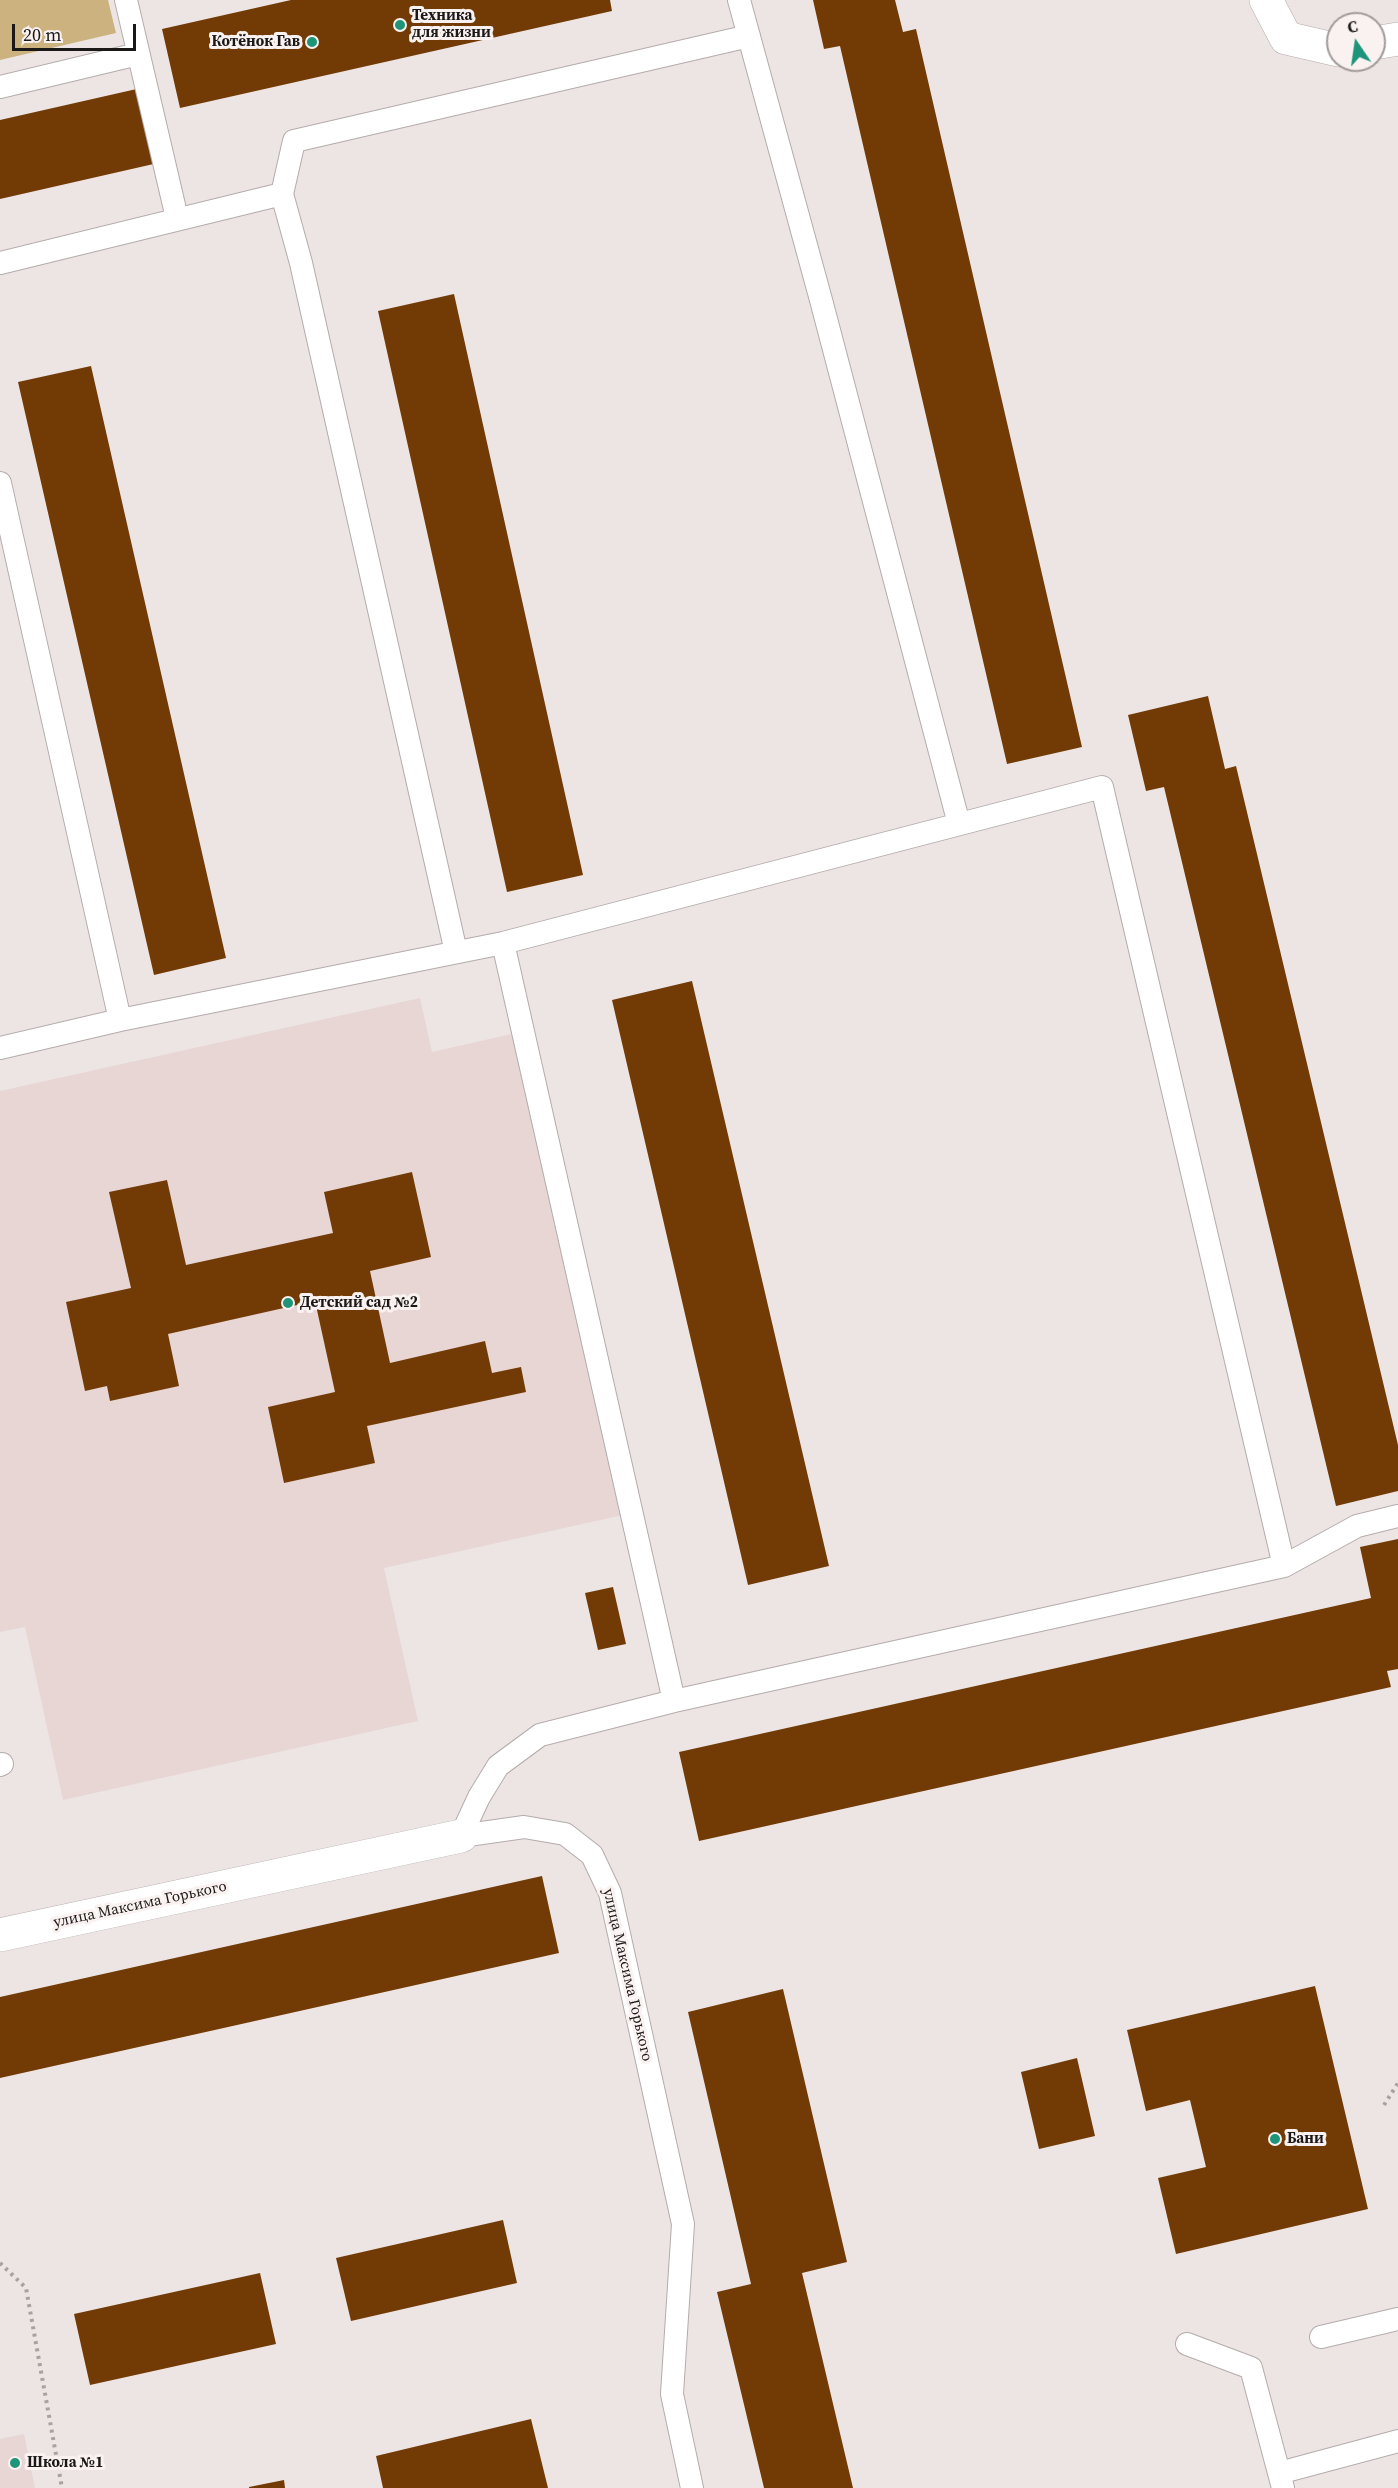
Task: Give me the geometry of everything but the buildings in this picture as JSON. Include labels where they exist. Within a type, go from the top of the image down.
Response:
[{"type":"street","points":[[1266,0],[1286,38],[1326,47]]},
{"type":"street","name":"улица Максима Горького","points":[[0,1935],[461,1836]]},
{"type":"lane","points":[[126,0],[177,218]]},
{"type":"lane","points":[[739,0],[958,824]]},
{"type":"lane","points":[[456,952],[304,274],[282,194],[294,141],[749,36]]},
{"type":"lane","points":[[0,87],[138,54]]},
{"type":"lane","points":[[0,263],[282,194]]},
{"type":"lane","points":[[0,483],[120,1020]]},
{"type":"lane","points":[[0,1048],[120,1020],[503,944],[1102,787],[1284,1566]]},
{"type":"lane","points":[[503,944],[674,1701]]},
{"type":"lane","points":[[461,1836],[479,1797],[498,1766],[540,1735],[674,1701],[1284,1566],[1358,1526],[1398,1516]]},
{"type":"lane","name":"улица Максима Горького","points":[[461,1836],[524,1827],[565,1834],[592,1855],[610,1893],[683,2224],[672,2394],[692,2488]]},
{"type":"lane","points":[[1321,2337],[1398,2319]]},
{"type":"lane","points":[[1187,2344],[1251,2368],[1281,2480],[1398,2441]]},
{"type":"path","points":[[1384,2105],[1398,2084]]},
{"type":"path","points":[[0,2263],[26,2288],[62,2488]]},
{"type":"shaded area","points":[[0,0],[108,0],[116,33],[0,60]]},
{"type":"shaded area","name":"Детский сад №2","points":[[420,998],[432,1052],[516,1033],[623,1515],[384,1568],[418,1721],[63,1800],[25,1627],[0,1632],[0,1091]]},
{"type":"shaded area","name":"Школа №1","points":[[24,2434],[35,2488],[0,2488],[0,2439]]},
{"type":"place","name":"Техника для жизни","points":[[400,25]]},
{"type":"place","name":"Котёнок Гав","points":[[312,42]]},
{"type":"place","name":"Детский сад №2","points":[[288,1303]]},
{"type":"place","name":"Бани","points":[[1275,2139]]},
{"type":"place","name":"Школа №1","points":[[15,2463]]}]
